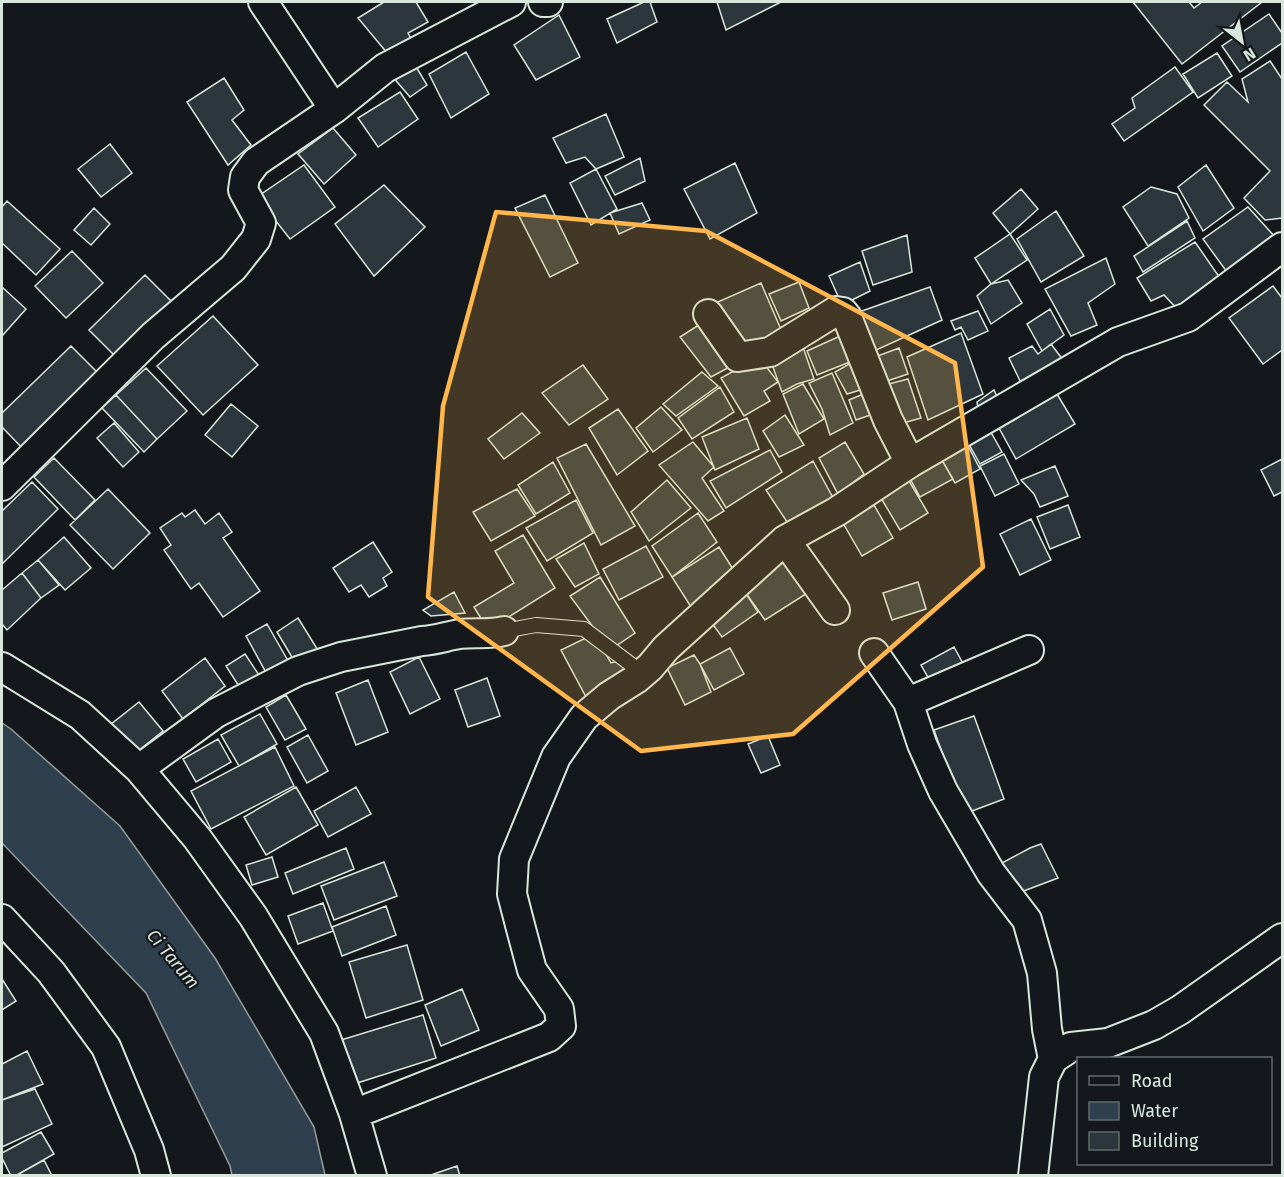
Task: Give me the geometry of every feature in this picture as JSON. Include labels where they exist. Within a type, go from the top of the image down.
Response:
[{"type":"street","points":[[263,2],[334,109]]},
{"type":"street","points":[[2,486],[153,336],[233,268],[256,239],[261,223],[243,190],[245,177],[256,162],[334,109],[385,68],[511,2]]},
{"type":"street","points":[[543,2],[548,2]]},
{"type":"street","points":[[354,1114],[549,1037],[561,1026],[559,1010],[532,970],[512,894],[514,858],[556,757],[584,717],[650,667],[666,648],[785,540],[836,512],[910,463],[1118,342],[1188,317],[1282,247]]},
{"type":"street","points":[[708,314],[738,357],[770,352],[836,311],[843,312],[888,420],[910,463]]},
{"type":"street","points":[[785,540],[835,610]]},
{"type":"street","points":[[139,769],[216,713],[298,671],[341,657],[399,645],[462,634],[492,634],[504,631]]},
{"type":"street","points":[[908,702],[1029,650]]},
{"type":"street","points":[[874,653],[908,702],[922,744],[943,791],[991,873],[1027,920],[1042,973],[1047,1029],[1053,1059]]},
{"type":"street","points":[[2,667],[80,715],[139,769],[197,838],[253,916],[324,1033],[354,1114],[372,1176]]},
{"type":"street","points":[[2,919],[51,972],[106,1047],[149,1150],[156,1176]]},
{"type":"street","points":[[1033,1176],[1044,1077],[1053,1059],[1071,1047],[1108,1043],[1154,1025],[1180,1010],[1282,938]]},
{"type":"lane","points":[[504,631],[536,625],[584,629],[641,672]]},
{"type":"highlighted area","points":[[496,212],[706,231],[955,363],[983,567],[793,734],[641,751],[428,597],[443,406]]},
{"type":"water","name":"Ci Tarum","points":[[2,723],[120,826],[215,958],[314,1127],[325,1175],[232,1175],[230,1166],[146,993],[2,843]]},
{"type":"building","points":[[384,2],[416,2],[428,22],[408,33],[415,46],[393,60],[358,18]]},
{"type":"building","points":[[644,2],[650,2],[657,22],[617,43],[607,19]]},
{"type":"building","points":[[717,2],[781,2],[726,30]]},
{"type":"building","points":[[1133,2],[1189,2],[1194,8],[1202,2],[1262,2],[1182,64]]},
{"type":"building","points":[[1269,14],[1282,33],[1282,43],[1240,72],[1222,46]]},
{"type":"building","points":[[559,15],[580,57],[536,80],[514,45]]},
{"type":"building","points":[[466,52],[489,94],[451,118],[429,74]]},
{"type":"building","points":[[1217,53],[1232,76],[1198,98],[1183,74]]},
{"type":"building","points":[[412,60],[427,85],[410,97],[392,76]]},
{"type":"building","points":[[1270,61],[1282,79],[1282,218],[1265,220],[1244,198],[1270,171],[1204,105],[1227,82],[1248,102],[1242,79]]},
{"type":"building","points":[[1175,67],[1193,92],[1124,141],[1112,124],[1135,108],[1132,98]]},
{"type":"building","points":[[224,78],[244,110],[232,120],[251,145],[228,165],[187,102]]},
{"type":"building","points":[[400,92],[418,119],[378,147],[358,118]]},
{"type":"building","points":[[606,114],[624,157],[596,169],[585,157],[566,163],[553,138]]},
{"type":"building","points":[[333,128],[356,155],[324,184],[298,154]]},
{"type":"building","points":[[110,144],[132,173],[101,197],[78,169]]},
{"type":"building","points":[[640,158],[645,181],[615,195],[605,176]]},
{"type":"building","points":[[735,163],[757,213],[710,239],[684,189]]},
{"type":"building","points":[[304,165],[335,207],[290,239],[257,197]]},
{"type":"building","points":[[1206,165],[1234,208],[1203,231],[1178,187]]},
{"type":"building","points":[[596,169],[617,209],[591,225],[570,183]]},
{"type":"building","points":[[384,185],[425,227],[374,276],[335,224]]},
{"type":"building","points":[[1151,187],[1177,194],[1189,218],[1148,246],[1123,207]]},
{"type":"building","points":[[1021,189],[1038,209],[1010,234],[993,213]]},
{"type":"building","points":[[545,195],[578,263],[550,277],[515,208]]},
{"type":"building","points":[[7,201],[60,249],[36,275],[2,243],[2,207]]},
{"type":"building","points":[[642,203],[650,220],[619,234],[610,213]]},
{"type":"building","points":[[1248,207],[1275,237],[1227,272],[1203,239]]},
{"type":"building","points":[[94,208],[110,224],[91,245],[74,230]]},
{"type":"building","points":[[1056,211],[1084,256],[1041,282],[1017,239]]},
{"type":"building","points":[[1187,221],[1195,238],[1143,272],[1134,256]]},
{"type":"building","points":[[1010,234],[1027,260],[991,284],[975,258]]},
{"type":"building","points":[[907,235],[912,272],[873,285],[862,251]]},
{"type":"building","points":[[1195,242],[1222,281],[1180,312],[1164,295],[1151,301],[1137,278]]},
{"type":"building","points":[[72,251],[103,283],[66,318],[35,286]]},
{"type":"building","points":[[1106,258],[1115,284],[1088,303],[1097,325],[1071,336],[1045,289]]},
{"type":"building","points":[[860,262],[870,291],[842,305],[829,276]]},
{"type":"building","points":[[145,275],[175,305],[119,360],[89,330]]},
{"type":"building","points":[[1008,280],[1022,303],[991,324],[977,296],[991,284]]},
{"type":"building","points":[[799,282],[809,308],[781,321],[769,294]]},
{"type":"building","points":[[761,283],[783,334],[738,348],[713,304]]},
{"type":"building","points":[[1273,286],[1282,298],[1282,350],[1263,364],[1229,318]]},
{"type":"building","points":[[2,287],[26,309],[2,336]]},
{"type":"building","points":[[930,287],[942,320],[874,351],[859,312]]},
{"type":"building","points":[[1050,309],[1064,335],[1042,351],[1027,324]]},
{"type":"building","points":[[978,311],[988,331],[968,340],[961,327],[955,330],[951,321]]},
{"type":"building","points":[[213,316],[258,365],[203,415],[157,366]]},
{"type":"building","points":[[708,319],[739,362],[711,377],[680,337]]},
{"type":"building","points":[[849,332],[860,358],[817,375],[807,351]]},
{"type":"building","points":[[961,333],[983,394],[928,420],[907,357]]},
{"type":"building","points":[[1051,344],[1066,364],[1024,389],[1009,358],[1032,346],[1038,354]]},
{"type":"building","points":[[71,346],[103,378],[26,452],[2,427],[2,413]]},
{"type":"building","points":[[803,347],[814,379],[782,392],[770,359]]},
{"type":"building","points":[[899,348],[908,374],[878,384],[867,360]]},
{"type":"building","points":[[759,357],[778,382],[764,391],[770,401],[744,416],[721,378]]},
{"type":"building","points":[[860,358],[870,387],[847,394],[835,372]]},
{"type":"building","points":[[583,365],[608,399],[569,425],[542,393]]},
{"type":"building","points":[[146,368],[187,411],[157,439],[116,395]]},
{"type":"building","points":[[702,372],[718,386],[676,416],[663,404]]},
{"type":"building","points":[[832,373],[853,423],[830,435],[822,409],[809,383]]},
{"type":"building","points":[[908,379],[921,418],[896,425],[881,386]]},
{"type":"building","points":[[803,384],[824,419],[799,434],[783,394]]},
{"type":"building","points":[[720,387],[734,412],[692,439],[678,418]]},
{"type":"building","points":[[873,390],[879,412],[856,420],[849,400]]},
{"type":"building","points":[[994,390],[1001,405],[979,414],[977,402]]},
{"type":"building","points":[[1057,394],[1075,424],[1016,459],[999,428]]},
{"type":"building","points":[[116,395],[157,439],[144,452],[102,408]]},
{"type":"building","points":[[231,404],[258,426],[232,457],[205,435]]},
{"type":"building","points":[[661,407],[682,430],[653,452],[636,428]]},
{"type":"building","points":[[618,409],[648,451],[617,475],[589,428]]},
{"type":"building","points":[[522,413],[540,433],[504,459],[488,439]]},
{"type":"building","points":[[785,415],[804,445],[779,457],[763,431]]},
{"type":"building","points":[[747,418],[759,449],[715,470],[702,437]]},
{"type":"building","points":[[114,423],[139,452],[123,467],[97,438]]},
{"type":"building","points":[[988,427],[1002,452],[980,464],[966,439]]},
{"type":"building","points":[[693,442],[714,467],[702,478],[724,511],[708,521],[659,465]]},
{"type":"building","points":[[845,442],[864,474],[838,494],[819,458]]},
{"type":"building","points":[[966,442],[980,469],[955,483],[939,455]]},
{"type":"building","points":[[586,444],[635,526],[601,545],[557,458]]},
{"type":"building","points":[[770,450],[782,472],[726,508],[710,481]]},
{"type":"building","points":[[1004,454],[1019,484],[995,496],[980,466]]},
{"type":"building","points":[[939,455],[953,479],[920,497],[907,473]]},
{"type":"building","points":[[54,458],[95,500],[75,520],[34,477]]},
{"type":"building","points":[[1282,459],[1282,492],[1274,496],[1261,470]]},
{"type":"building","points":[[813,461],[838,507],[793,531],[766,490]]},
{"type":"building","points":[[553,462],[570,493],[536,514],[518,485]]},
{"type":"building","points":[[1055,466],[1068,496],[1040,507],[1034,494],[1021,480]]},
{"type":"building","points":[[667,480],[691,508],[649,541],[631,512]]},
{"type":"building","points":[[909,481],[928,513],[900,530],[881,498]]},
{"type":"building","points":[[32,482],[58,509],[2,564],[2,511]]},
{"type":"building","points":[[108,489],[150,533],[113,569],[70,525]]},
{"type":"building","points":[[517,489],[535,516],[491,541],[473,512]]},
{"type":"building","points":[[576,500],[593,533],[547,561],[526,528]]},
{"type":"building","points":[[874,505],[893,538],[862,556],[843,523]]},
{"type":"building","points":[[1068,505],[1080,537],[1050,549],[1037,517]]},
{"type":"building","points":[[195,510],[205,524],[219,513],[232,532],[223,538],[260,591],[223,617],[199,583],[191,589],[164,550],[171,545],[160,528],[182,513],[185,517]]},
{"type":"building","points":[[698,513],[717,542],[672,577],[652,546]]},
{"type":"building","points":[[1031,519],[1051,560],[1020,575],[1000,534]]},
{"type":"building","points":[[523,535],[555,588],[488,630],[474,607],[514,583],[495,551]]},
{"type":"building","points":[[64,537],[91,568],[65,590],[38,560]]},
{"type":"building","points":[[373,542],[392,572],[383,578],[387,586],[369,597],[361,585],[349,592],[333,568]]},
{"type":"building","points":[[584,543],[599,574],[575,587],[556,559]]},
{"type":"building","points":[[646,546],[663,577],[619,600],[603,569]]},
{"type":"building","points":[[719,547],[738,577],[691,607],[672,577]]},
{"type":"building","points":[[787,558],[809,592],[765,620],[743,589]]},
{"type":"building","points":[[38,560],[59,585],[41,598],[22,573]]},
{"type":"building","points":[[22,573],[41,598],[7,630],[2,624],[2,590]]},
{"type":"building","points":[[600,577],[635,633],[610,650],[570,596]]},
{"type":"building","points":[[918,582],[926,609],[892,620],[883,593]]},
{"type":"building","points":[[743,589],[758,612],[722,637],[706,615]]},
{"type":"building","points":[[454,592],[465,613],[431,616],[423,610]]},
{"type":"building","points":[[298,618],[321,655],[296,664],[277,632]]},
{"type":"building","points":[[267,624],[291,666],[269,678],[246,636]]},
{"type":"building","points":[[594,634],[611,663],[622,660],[627,677],[586,697],[561,650]]},
{"type":"building","points":[[954,647],[966,669],[933,686],[921,665]]},
{"type":"building","points":[[730,648],[744,674],[714,690],[700,664]]},
{"type":"building","points":[[245,654],[261,678],[242,691],[226,666]]},
{"type":"building","points":[[694,655],[711,692],[685,705],[667,668]]},
{"type":"building","points":[[419,657],[440,699],[410,714],[390,672]]},
{"type":"building","points":[[205,658],[225,686],[183,719],[162,691]]},
{"type":"building","points":[[487,678],[500,716],[468,727],[455,690]]},
{"type":"building","points":[[368,680],[388,732],[356,745],[336,693]]},
{"type":"building","points":[[286,695],[306,729],[285,740],[266,707]]},
{"type":"building","points":[[139,702],[163,731],[133,755],[110,725]]},
{"type":"building","points":[[260,714],[277,744],[239,766],[221,735]]},
{"type":"building","points":[[974,716],[1004,799],[964,814],[934,730]]},
{"type":"building","points":[[308,735],[328,771],[307,783],[287,747]]},
{"type":"building","points":[[768,736],[780,765],[761,773],[748,744]]},
{"type":"building","points":[[218,739],[231,762],[196,782],[183,759]]},
{"type":"building","points":[[275,747],[294,786],[211,829],[191,791]]},
{"type":"building","points":[[296,787],[318,825],[266,855],[244,817]]},
{"type":"building","points":[[356,787],[371,814],[328,837],[314,811]]},
{"type":"building","points":[[1041,844],[1058,878],[1021,892],[1002,863]]},
{"type":"building","points":[[346,848],[354,869],[293,894],[285,873]]},
{"type":"building","points":[[272,857],[278,877],[252,885],[246,865]]},
{"type":"building","points":[[384,862],[397,896],[334,920],[321,886]]},
{"type":"building","points":[[323,903],[333,931],[298,944],[288,916]]},
{"type":"building","points":[[386,906],[396,935],[342,956],[332,927]]},
{"type":"building","points":[[407,945],[423,1000],[366,1018],[349,962]]},
{"type":"building","points":[[2,979],[16,1001],[2,1010]]},
{"type":"building","points":[[462,989],[479,1030],[441,1046],[425,1005]]},
{"type":"building","points":[[423,1015],[436,1058],[354,1084],[341,1040]]},
{"type":"building","points":[[27,1051],[43,1084],[2,1100],[2,1064]]},
{"type":"building","points":[[35,1089],[52,1124],[2,1147],[2,1100]]},
{"type":"building","points":[[41,1132],[54,1154],[15,1176],[11,1176],[2,1158],[2,1153]]},
{"type":"building","points":[[44,1160],[52,1176],[15,1176]]},
{"type":"building","points":[[457,1166],[460,1176],[428,1176]]}]
